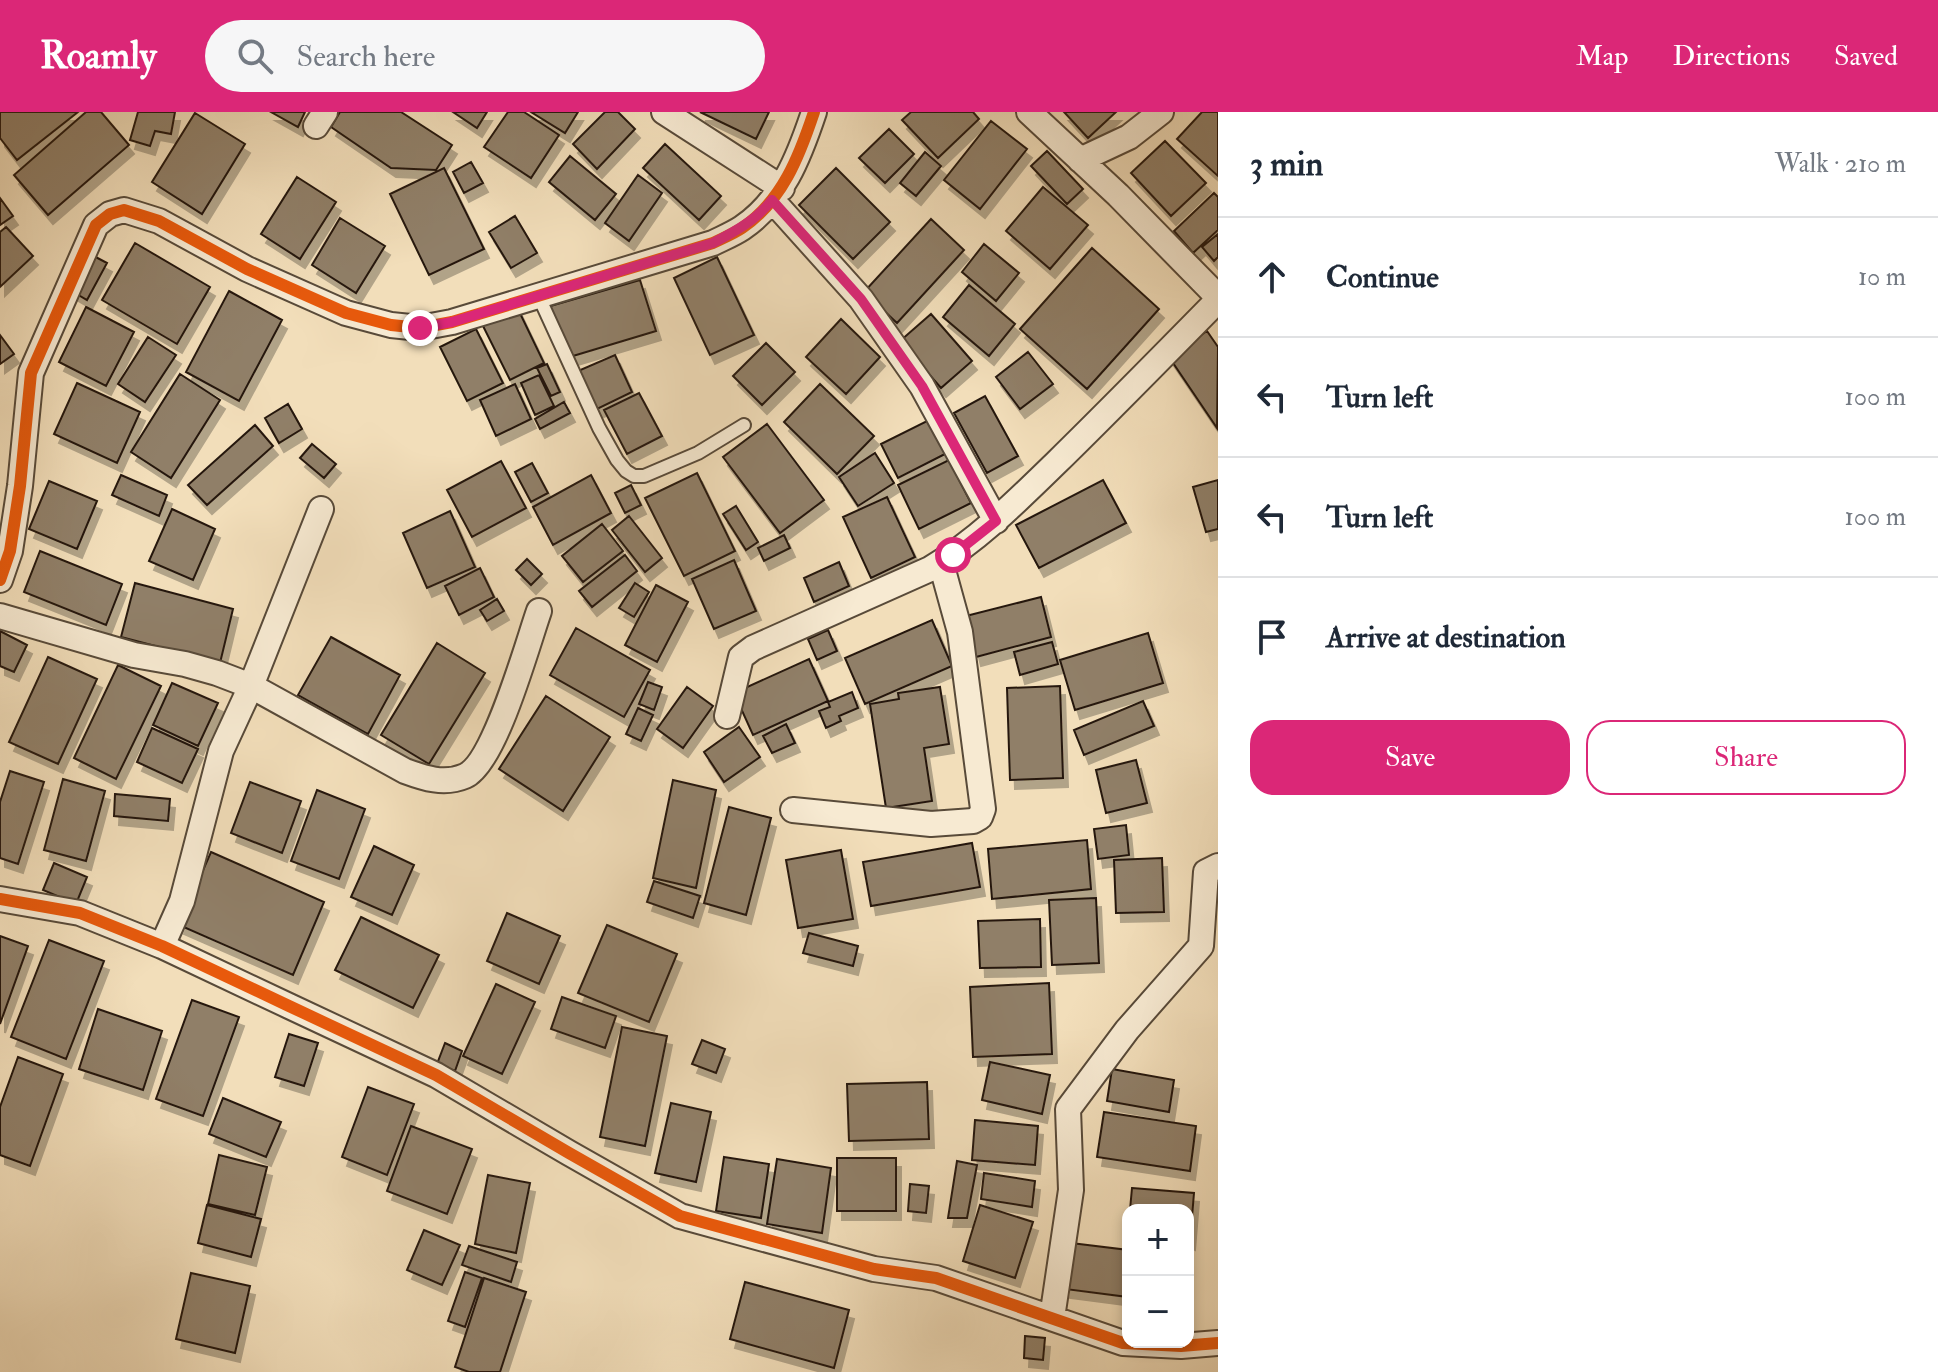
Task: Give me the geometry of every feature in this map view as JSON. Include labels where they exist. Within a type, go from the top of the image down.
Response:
[{"type":"street","points":[[664,112],[777,194],[861,299],[922,386],[996,521]]},
{"type":"street","points":[[0,580],[10,551],[10,486],[31,373],[96,225],[110,214],[124,210],[159,221],[247,269],[346,313],[391,325],[420,328],[452,322],[713,243],[740,229],[763,211],[777,194],[802,148],[814,112]]},
{"type":"street","points":[[727,716],[741,657],[753,648],[941,563],[996,521],[1218,299],[1118,195],[1029,112]]},
{"type":"street","points":[[1080,160],[1129,137],[1161,112]]},
{"type":"street","points":[[162,946],[182,901],[221,751],[251,686],[321,509]]},
{"type":"street","points":[[793,810],[931,824],[973,821],[980,817],[983,809],[960,632],[941,563]]},
{"type":"street","points":[[0,616],[134,655],[217,673],[251,686],[405,771],[428,779],[449,780],[477,769],[497,736],[539,611]]},
{"type":"street","points":[[1052,1318],[1071,1190],[1068,1109],[1127,1030],[1201,946],[1206,872],[1218,866]]},
{"type":"street","points":[[0,899],[80,913],[162,946],[436,1075],[680,1216],[874,1269],[936,1278],[1123,1343],[1181,1346],[1218,1343]]},
{"type":"lane","points":[[538,295],[599,428],[626,471],[634,476],[644,476],[698,453],[744,425]]},
{"type":"building","points":[[0,112],[78,112],[17,160],[0,138]]},
{"type":"building","points":[[86,112],[101,112],[129,145],[48,215],[14,175]]},
{"type":"building","points":[[138,112],[175,112],[171,134],[155,131],[150,146],[130,140]]},
{"type":"building","points":[[271,112],[305,112],[298,127]]},
{"type":"building","points":[[340,112],[401,112],[452,145],[436,170],[391,168],[331,127]]},
{"type":"building","points":[[453,112],[487,112],[477,128]]},
{"type":"building","points":[[508,112],[524,112],[559,135],[531,178],[484,147]]},
{"type":"building","points":[[531,112],[578,112],[565,133]]},
{"type":"building","points":[[605,112],[618,112],[635,129],[597,169],[573,144]]},
{"type":"building","points":[[700,112],[769,112],[756,139]]},
{"type":"building","points":[[911,112],[973,112],[979,119],[938,158],[902,120]]},
{"type":"building","points":[[1064,112],[1116,112],[1088,138]]},
{"type":"building","points":[[1202,112],[1218,112],[1218,176],[1177,139]]},
{"type":"building","points":[[195,113],[245,144],[202,214],[152,182]]},
{"type":"building","points":[[991,121],[1027,149],[980,209],[944,180]]},
{"type":"building","points":[[889,129],[914,154],[885,183],[859,158]]},
{"type":"building","points":[[1165,141],[1206,183],[1171,216],[1131,173]]},
{"type":"building","points":[[665,144],[721,196],[699,220],[643,168]]},
{"type":"building","points":[[1047,151],[1083,189],[1067,204],[1031,166]]},
{"type":"building","points":[[925,152],[941,166],[916,196],[900,183]]},
{"type":"building","points":[[570,156],[616,194],[595,220],[549,182]]},
{"type":"building","points":[[471,162],[483,183],[464,193],[453,172]]},
{"type":"building","points":[[444,168],[484,249],[429,275],[390,194]]},
{"type":"building","points":[[836,168],[890,222],[853,259],[799,205]]},
{"type":"building","points":[[638,175],[662,193],[629,241],[605,223]]},
{"type":"building","points":[[297,177],[336,202],[300,259],[261,234]]},
{"type":"building","points":[[1043,187],[1088,225],[1050,269],[1006,231]]},
{"type":"building","points":[[1214,193],[1218,197],[1218,230],[1193,253],[1174,231]]},
{"type":"building","points":[[0,198],[13,216],[0,225]]},
{"type":"building","points":[[515,216],[537,253],[511,268],[489,232]]},
{"type":"building","points":[[340,218],[385,246],[356,293],[312,265]]},
{"type":"building","points":[[931,219],[964,250],[897,323],[864,292]]},
{"type":"building","points":[[6,227],[33,256],[0,287],[0,232]]},
{"type":"building","points":[[1218,234],[1218,257],[1214,261],[1202,247]]},
{"type":"building","points":[[135,243],[210,287],[177,344],[102,300]]},
{"type":"building","points":[[984,244],[1019,273],[996,301],[962,272]]},
{"type":"building","points":[[1092,248],[1159,309],[1087,389],[1020,329]]},
{"type":"building","points":[[90,254],[107,263],[87,300],[70,290]]},
{"type":"building","points":[[717,257],[754,335],[710,355],[674,278]]},
{"type":"building","points":[[640,280],[656,331],[563,359],[547,307]]},
{"type":"building","points":[[969,285],[1015,324],[989,356],[943,317]]},
{"type":"building","points":[[229,291],[282,320],[239,401],[186,372]]},
{"type":"building","points":[[86,307],[134,332],[106,386],[59,362]]},
{"type":"building","points":[[517,307],[544,363],[510,380],[482,324]]},
{"type":"building","points":[[931,314],[972,361],[941,388],[900,341]]},
{"type":"building","points":[[841,319],[880,357],[846,394],[806,357]]},
{"type":"building","points":[[476,329],[503,383],[467,401],[440,347]]},
{"type":"building","points":[[1207,331],[1218,347],[1217,428],[1169,357]]},
{"type":"building","points":[[0,335],[14,354],[0,364]]},
{"type":"building","points":[[148,337],[176,355],[145,402],[118,384]]},
{"type":"building","points":[[766,343],[795,372],[762,405],[733,376]]},
{"type":"building","points":[[1028,352],[1053,384],[1020,409],[996,377]]},
{"type":"building","points":[[615,355],[632,392],[595,410],[578,371]]},
{"type":"building","points":[[547,364],[560,392],[551,396],[537,368]]},
{"type":"building","points":[[180,374],[220,400],[171,478],[131,452]]},
{"type":"building","points":[[539,375],[554,406],[535,415],[521,383]]},
{"type":"building","points":[[77,383],[140,412],[117,463],[54,434]]},
{"type":"building","points":[[515,384],[531,419],[496,436],[480,400]]},
{"type":"building","points":[[820,384],[874,436],[837,474],[784,422]]},
{"type":"building","points":[[639,393],[662,436],[627,454],[604,410]]},
{"type":"building","points":[[985,396],[1018,456],[987,473],[954,413]]},
{"type":"building","points":[[564,402],[570,413],[540,429],[535,419]]},
{"type":"building","points":[[288,404],[302,429],[279,443],[265,418]]},
{"type":"building","points":[[929,420],[945,454],[898,478],[881,444]]},
{"type":"building","points":[[767,424],[824,500],[780,533],[723,457]]},
{"type":"building","points":[[255,425],[273,446],[207,505],[188,485]]},
{"type":"building","points":[[312,444],[336,464],[324,478],[300,458]]},
{"type":"building","points":[[875,453],[894,483],[858,506],[839,477]]},
{"type":"building","points":[[949,460],[971,503],[919,529],[898,485]]},
{"type":"building","points":[[501,461],[526,508],[472,537],[447,490]]},
{"type":"building","points":[[532,463],[548,493],[531,502],[515,472]]},
{"type":"building","points":[[697,473],[735,551],[684,576],[645,498]]},
{"type":"building","points":[[121,475],[167,495],[159,516],[112,495]]},
{"type":"building","points":[[591,475],[611,513],[553,545],[533,507]]},
{"type":"building","points":[[1103,480],[1126,523],[1039,568],[1016,525]]},
{"type":"building","points":[[1218,480],[1218,529],[1206,532],[1193,487]]},
{"type":"building","points":[[49,481],[97,501],[77,549],[29,529]]},
{"type":"building","points":[[631,485],[641,505],[625,513],[615,493]]},
{"type":"building","points":[[887,497],[915,557],[871,578],[843,517]]},
{"type":"building","points":[[736,506],[758,542],[746,550],[723,514]]},
{"type":"building","points":[[172,509],[215,529],[193,580],[149,561]]},
{"type":"building","points":[[450,511],[475,567],[427,588],[403,533]]},
{"type":"building","points":[[629,516],[662,558],[645,572],[612,530]]},
{"type":"building","points":[[602,524],[623,551],[583,582],[562,556]]},
{"type":"building","points":[[784,535],[790,548],[764,561],[758,548]]},
{"type":"building","points":[[40,551],[122,584],[106,625],[24,592]]},
{"type":"building","points":[[625,555],[637,571],[592,607],[579,591]]},
{"type":"building","points":[[527,559],[542,574],[531,585],[516,570]]},
{"type":"building","points":[[734,560],[756,611],[714,629],[692,579]]},
{"type":"building","points":[[839,562],[849,586],[814,602],[804,578]]},
{"type":"building","points":[[480,568],[494,597],[459,615],[445,586]]},
{"type":"building","points":[[135,583],[233,609],[220,663],[121,637]]},
{"type":"building","points":[[635,583],[649,592],[634,617],[619,608]]},
{"type":"building","points":[[656,585],[688,602],[657,662],[625,645]]},
{"type":"building","points":[[1041,597],[1051,637],[976,657],[966,616]]},
{"type":"building","points":[[497,599],[504,611],[487,621],[480,610]]},
{"type":"building","points":[[932,620],[952,666],[865,704],[845,658]]},
{"type":"building","points":[[576,628],[650,670],[624,717],[550,675]]},
{"type":"building","points":[[828,630],[837,651],[817,660],[808,639]]},
{"type":"building","points":[[0,631],[27,645],[14,672],[0,666]]},
{"type":"building","points":[[1148,633],[1163,683],[1075,710],[1060,660]]},
{"type":"building","points":[[331,637],[400,675],[368,734],[298,695]]},
{"type":"building","points":[[1052,642],[1058,664],[1020,675],[1014,652]]},
{"type":"building","points":[[437,643],[485,673],[429,764],[381,735]]},
{"type":"building","points":[[48,657],[97,679],[58,764],[9,742]]},
{"type":"building","points":[[809,659],[828,701],[753,735],[734,693]]},
{"type":"building","points":[[118,665],[161,686],[116,779],[74,758]]},
{"type":"building","points":[[648,682],[662,687],[654,710],[639,704]]},
{"type":"building","points":[[172,683],[218,703],[198,746],[153,725]]},
{"type":"building","points":[[1060,686],[1063,778],[1010,780],[1007,688]]},
{"type":"building","points":[[687,687],[713,706],[683,748],[657,729]]},
{"type":"building","points":[[940,687],[949,744],[924,748],[932,801],[886,808],[870,704],[899,699],[898,693]]},
{"type":"building","points":[[852,692],[858,708],[839,716],[841,721],[826,728],[819,711],[830,707],[828,702]]},
{"type":"building","points":[[546,696],[610,737],[563,811],[499,769]]},
{"type":"building","points":[[1143,701],[1154,726],[1084,755],[1074,730]]},
{"type":"building","points":[[638,708],[653,715],[641,741],[626,734]]},
{"type":"building","points":[[786,724],[795,743],[772,753],[763,736]]},
{"type":"building","points":[[739,727],[760,757],[724,782],[704,752]]},
{"type":"building","points":[[152,728],[198,749],[182,783],[137,762]]},
{"type":"building","points":[[1136,760],[1147,803],[1106,813],[1096,770]]},
{"type":"building","points":[[10,771],[44,782],[18,864],[0,858],[0,802]]},
{"type":"building","points":[[63,779],[105,791],[86,861],[44,850]]},
{"type":"building","points":[[673,780],[716,790],[696,888],[653,878]]},
{"type":"building","points":[[250,782],[301,801],[282,853],[231,833]]},
{"type":"building","points":[[317,790],[365,809],[339,879],[291,861]]},
{"type":"building","points":[[115,794],[170,799],[168,821],[114,816]]},
{"type":"building","points":[[729,807],[771,818],[746,915],[704,903]]},
{"type":"building","points":[[1126,825],[1129,855],[1098,859],[1094,829]]},
{"type":"building","points":[[1087,840],[1091,889],[992,899],[988,849]]},
{"type":"building","points":[[972,843],[980,887],[871,906],[863,862]]},
{"type":"building","points":[[374,846],[414,865],[392,915],[351,897]]},
{"type":"building","points":[[841,850],[853,919],[798,928],[786,860]]},
{"type":"building","points":[[211,852],[324,902],[293,975],[179,925]]},
{"type":"building","points":[[1162,858],[1164,912],[1116,913],[1114,860]]},
{"type":"building","points":[[54,863],[87,877],[76,904],[43,890]]},
{"type":"building","points":[[654,881],[700,896],[693,918],[647,902]]},
{"type":"building","points":[[1096,898],[1099,963],[1052,965],[1049,900]]},
{"type":"building","points":[[507,913],[560,936],[539,984],[487,961]]},
{"type":"building","points":[[361,917],[439,955],[413,1008],[335,970]]},
{"type":"building","points":[[1040,919],[1041,967],[980,968],[978,921]]},
{"type":"building","points":[[607,925],[677,954],[649,1022],[578,993]]},
{"type":"building","points":[[809,933],[858,946],[853,966],[803,953]]},
{"type":"building","points":[[0,936],[28,946],[0,1024]]},
{"type":"building","points":[[49,940],[104,961],[66,1059],[11,1037]]},
{"type":"building","points":[[1049,983],[1052,1054],[973,1057],[970,987]]},
{"type":"building","points":[[496,984],[535,1002],[502,1074],[463,1056]]},
{"type":"building","points":[[562,997],[616,1016],[605,1048],[551,1029]]},
{"type":"building","points":[[192,1000],[239,1017],[203,1116],[156,1099]]},
{"type":"building","points":[[98,1009],[162,1031],[143,1090],[79,1069]]},
{"type":"building","points":[[622,1027],[667,1036],[645,1146],[600,1137]]},
{"type":"building","points":[[289,1034],[318,1043],[304,1086],[275,1077]]},
{"type":"building","points":[[702,1040],[725,1049],[716,1073],[692,1064]]},
{"type":"building","points":[[445,1043],[462,1051],[455,1071],[437,1064]]},
{"type":"building","points":[[18,1057],[63,1074],[30,1166],[0,1155],[0,1107]]},
{"type":"building","points":[[990,1062],[1050,1075],[1042,1114],[982,1100]]},
{"type":"building","points":[[1112,1069],[1174,1080],[1169,1112],[1107,1101]]},
{"type":"building","points":[[927,1082],[929,1139],[849,1141],[847,1084]]},
{"type":"building","points":[[368,1087],[414,1104],[387,1175],[342,1157]]},
{"type":"building","points":[[223,1098],[281,1122],[266,1157],[209,1134]]},
{"type":"building","points":[[671,1103],[711,1112],[696,1182],[655,1173]]},
{"type":"building","points":[[1104,1112],[1196,1126],[1190,1171],[1097,1157]]},
{"type":"building","points":[[975,1120],[1038,1126],[1035,1165],[972,1160]]},
{"type":"building","points":[[411,1126],[472,1149],[447,1214],[387,1191]]},
{"type":"building","points":[[219,1155],[267,1167],[255,1215],[208,1204]]},
{"type":"building","points":[[724,1157],[769,1164],[761,1218],[716,1211]]},
{"type":"building","points":[[837,1158],[896,1158],[896,1211],[837,1211]]},
{"type":"building","points":[[777,1159],[831,1168],[822,1233],[767,1224]]},
{"type":"building","points":[[957,1161],[977,1165],[967,1218],[948,1218]]},
{"type":"building","points":[[984,1173],[1035,1181],[1032,1207],[981,1199]]},
{"type":"building","points":[[488,1175],[530,1183],[516,1253],[475,1244]]},
{"type":"building","points":[[910,1184],[929,1186],[926,1213],[908,1211]]},
{"type":"building","points":[[1132,1188],[1194,1193],[1193,1204],[1131,1204]]},
{"type":"building","points":[[207,1205],[261,1219],[251,1257],[198,1243]]},
{"type":"building","points":[[980,1205],[1033,1222],[1015,1278],[963,1261]]},
{"type":"building","points":[[424,1230],[460,1245],[442,1285],[407,1270]]},
{"type":"building","points":[[1071,1243],[1122,1249],[1122,1296],[1065,1289]]},
{"type":"building","points":[[469,1246],[517,1262],[511,1282],[462,1265]]},
{"type":"building","points":[[465,1272],[482,1278],[465,1327],[448,1321]]},
{"type":"building","points":[[191,1273],[250,1286],[235,1353],[176,1339]]},
{"type":"building","points":[[484,1278],[526,1292],[500,1372],[469,1372],[455,1367]]},
{"type":"building","points":[[745,1282],[849,1310],[834,1368],[730,1339]]},
{"type":"building","points":[[1025,1336],[1045,1338],[1043,1360],[1024,1358]]},
{"type":"cycle path","points":[[0,580],[10,551],[20,486],[31,373],[96,225],[110,214],[124,210],[159,221],[247,269],[346,313],[391,325],[420,328],[452,322],[713,243],[735,232],[756,217],[778,191],[795,161],[814,112]]},
{"type":"cycle path","points":[[0,899],[80,913],[162,946],[436,1075],[680,1216],[874,1269],[936,1278],[1123,1343],[1181,1346],[1218,1343]]},
{"type":"route","points":[[420,328],[452,322],[713,243],[740,229],[772,200],[861,299],[922,386],[996,521],[953,555]]}]
